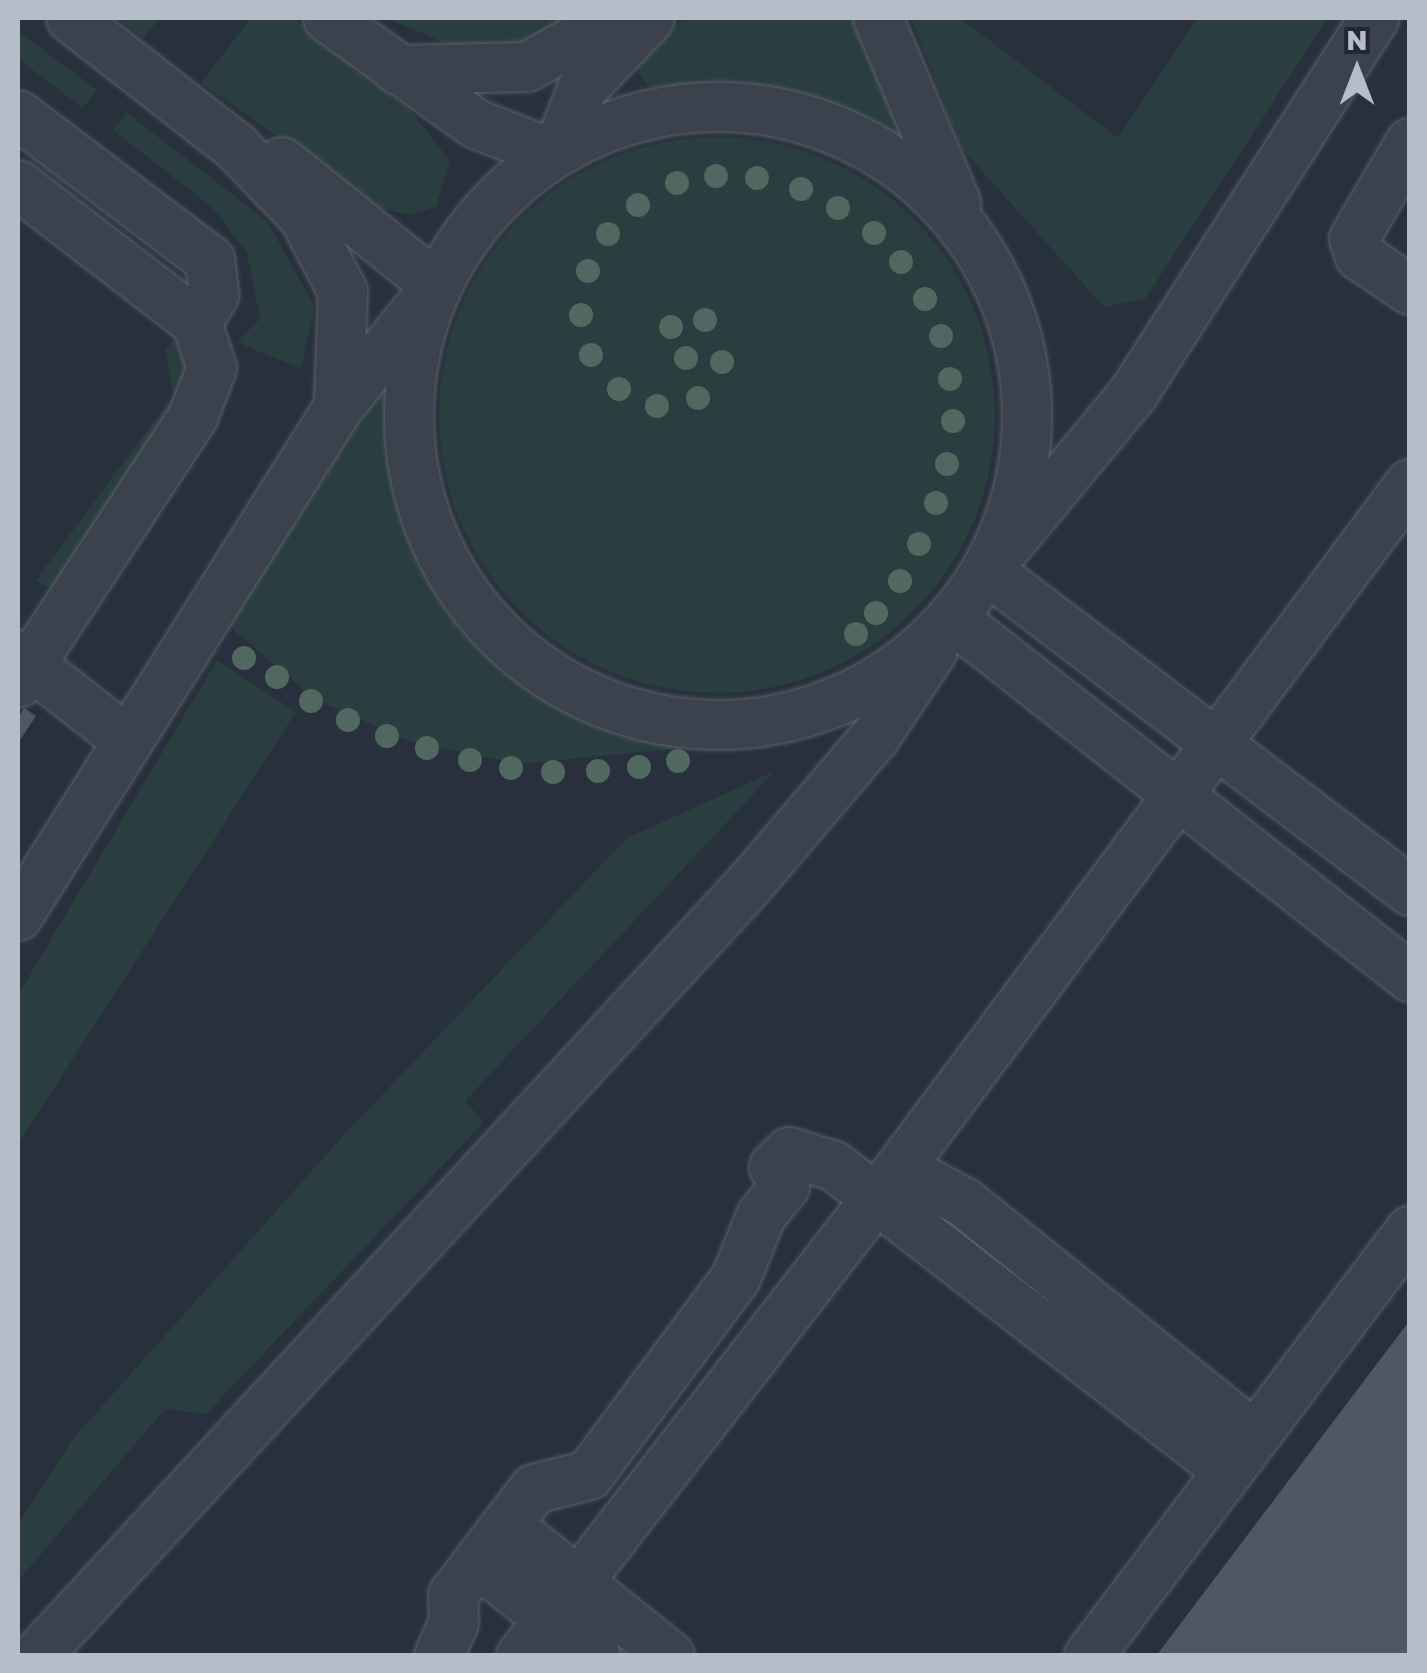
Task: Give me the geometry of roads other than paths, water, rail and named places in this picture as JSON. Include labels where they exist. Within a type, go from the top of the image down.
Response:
[{"type":"street","points":[[71,18],[236,147],[304,217],[335,267],[346,350],[338,408]]},
{"type":"street","points":[[328,18],[476,124],[555,153]]},
{"type":"street","points":[[398,70],[527,67],[616,18]]},
{"type":"street","points":[[555,153],[582,89],[650,18]]},
{"type":"street","points":[[878,18],[972,238],[1013,320],[1027,387],[1021,479],[988,567]]},
{"type":"street","points":[[37,1656],[749,885],[876,736],[988,567],[1133,394],[1374,18]]},
{"type":"street","points":[[18,916],[338,408],[436,288],[485,212],[555,153],[675,110],[779,113],[876,150],[972,238]]},
{"type":"street","points":[[18,115],[210,260],[214,295],[197,323]]},
{"type":"street","points":[[1410,143],[1354,239],[1360,256],[1410,290]]},
{"type":"street","points":[[236,147],[294,166],[436,288]]},
{"type":"street","points":[[18,185],[197,323],[211,351],[207,392],[22,667],[128,740]]},
{"type":"street","points":[[436,288],[408,396],[422,505],[472,603],[554,677],[656,718],[767,721],[875,682],[951,620]]},
{"type":"street","points":[[534,1637],[575,1578],[888,1184],[1172,794],[1410,484]]},
{"type":"street","points":[[988,567],[1210,744],[1410,891]]},
{"type":"street","points":[[951,620],[1410,977]]},
{"type":"street","points":[[439,1656],[454,1623],[466,1579],[520,1507],[588,1475],[656,1393],[736,1278],[761,1216],[785,1186],[774,1167],[789,1152],[809,1151],[888,1184],[1242,1454]]},
{"type":"street","points":[[1089,1656],[1410,1231]]},
{"type":"street","points":[[520,1507],[575,1578],[670,1656]]},
{"type":"street","points":[[466,1579],[534,1637],[596,1656]]}]
